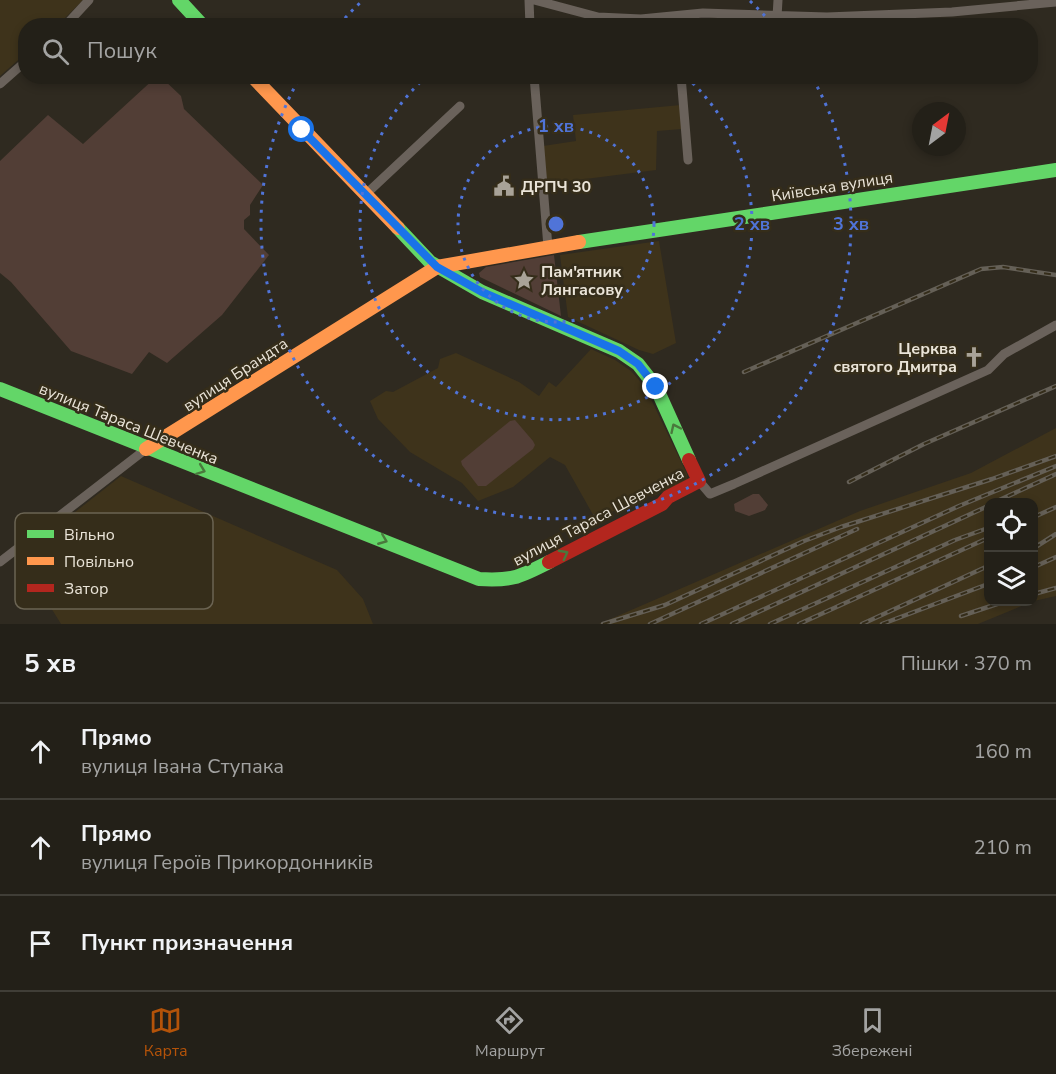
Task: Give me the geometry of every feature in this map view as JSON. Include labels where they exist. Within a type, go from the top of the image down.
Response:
[{"type":"street","points":[[72,18],[89,0]]},
{"type":"street","points":[[179,0],[196,18]]},
{"type":"street","points":[[529,0],[530,18]]},
{"type":"street","points":[[534,0],[598,17],[620,18]]},
{"type":"street","points":[[777,17],[778,0]]},
{"type":"street","points":[[686,18],[703,13],[826,17],[952,12],[1056,2]]},
{"type":"street","points":[[0,84],[18,68]]},
{"type":"street","points":[[260,84],[437,267],[482,292],[619,351],[638,364],[656,387],[699,482]]},
{"type":"street","points":[[535,84],[548,247]]},
{"type":"street","points":[[682,84],[688,160]]},
{"type":"street","points":[[365,195],[460,106]]},
{"type":"street","name":"Київська вулиця","points":[[437,267],[548,247],[1056,170]]},
{"type":"street","name":"вулиця Брандта","points":[[63,513],[146,449],[437,267]]},
{"type":"street","name":"вулиця Тараса Шевченка","points":[[0,389],[146,449],[341,523],[479,579],[501,580],[519,578],[662,504],[668,497],[699,482],[710,494],[988,370],[1004,354],[1056,325]]},
{"type":"street","name":"вулиця Брандта","points":[[0,562],[15,550]]},
{"type":"shaded area","points":[[0,0],[83,0],[65,18],[18,18],[18,60],[0,76]]},
{"type":"shaded area","points":[[148,84],[168,84],[181,96],[184,109],[263,185],[250,205],[250,215],[244,220],[244,229],[269,255],[222,315],[167,363],[149,352],[132,374],[71,351],[11,282],[0,273],[0,161],[48,115],[83,144]]},
{"type":"shaded area","points":[[681,105],[682,129],[657,131],[656,170],[546,184],[543,146],[576,141],[573,115]]},
{"type":"shaded area","points":[[659,241],[676,343],[653,354],[639,350],[568,317],[560,255]]},
{"type":"shaded area","points":[[554,255],[561,316],[480,277],[479,273],[486,267]]},
{"type":"shaded area","points":[[591,349],[615,360],[639,380],[648,393],[687,474],[687,480],[652,497],[647,495],[642,498],[642,502],[633,507],[626,505],[596,520],[565,465],[550,457],[513,487],[478,501],[462,483],[410,452],[378,419],[370,401],[386,391],[393,392],[438,368],[440,359],[456,353],[519,382],[539,396],[549,382],[556,387]]},
{"type":"shaded area","points":[[515,420],[533,441],[535,445],[533,449],[486,486],[478,486],[461,461],[510,421]]},
{"type":"shaded area","points":[[1056,428],[1056,596],[1038,600],[1038,498],[984,498],[984,606],[1021,606],[978,624],[599,624],[860,511],[971,473]]},
{"type":"shaded area","points":[[121,476],[206,513],[74,513]]},
{"type":"shaded area","points":[[753,494],[759,494],[768,505],[765,510],[749,516],[735,511],[734,504]]},
{"type":"shaded area","points":[[213,516],[337,570],[363,599],[373,624],[61,624],[52,609],[213,609]]},
{"type":"railway","points":[[744,372],[981,269],[1003,267],[1056,275]]},
{"type":"railway","points":[[849,482],[924,444],[1056,386]]},
{"type":"railway","points":[[603,624],[665,605],[804,541],[841,527],[1056,456]]},
{"type":"railway","points":[[701,624],[959,506],[1056,466]]},
{"type":"railway","points":[[1004,498],[1056,474]]},
{"type":"railway","points":[[1038,515],[1056,507]]},
{"type":"railway","points":[[732,624],[984,508]]},
{"type":"railway","points":[[650,624],[857,529]]},
{"type":"railway","points":[[770,624],[955,540],[984,529]]},
{"type":"railway","points":[[1038,545],[1056,534]]},
{"type":"railway","points":[[799,624],[984,540]]},
{"type":"railway","points":[[1038,565],[1056,557]]},
{"type":"railway","points":[[862,624],[984,568]]},
{"type":"railway","points":[[882,624],[984,586]]},
{"type":"railway","points":[[1038,593],[1056,588]]},
{"type":"railway","points":[[961,616],[991,606]]},
{"type":"traffic: fast","points":[[179,0],[196,18]]},
{"type":"traffic: fast","points":[[579,242],[1056,170]]},
{"type":"traffic: fast","points":[[398,228],[430,262],[482,292],[619,351],[638,364],[656,387],[689,460]]},
{"type":"traffic: fast","points":[[0,389],[479,579],[516,577],[549,562]]},
{"type":"traffic: slow","points":[[260,84],[398,228]]},
{"type":"traffic: slow","points":[[146,449],[437,267],[579,242]]},
{"type":"traffic: jam","points":[[549,562],[662,504],[668,497],[699,481],[689,460]]},
{"type":"place","name":"ДРПЧ 30","points":[[504,186]]},
{"type":"place","name":"Пам'ятник Лянгасову","points":[[524,280]]},
{"type":"place","name":"Церква святого Дмитра","points":[[974,357]]},
{"type":"route","points":[[302,130],[430,262],[482,292],[619,351],[638,364],[656,387]]}]
